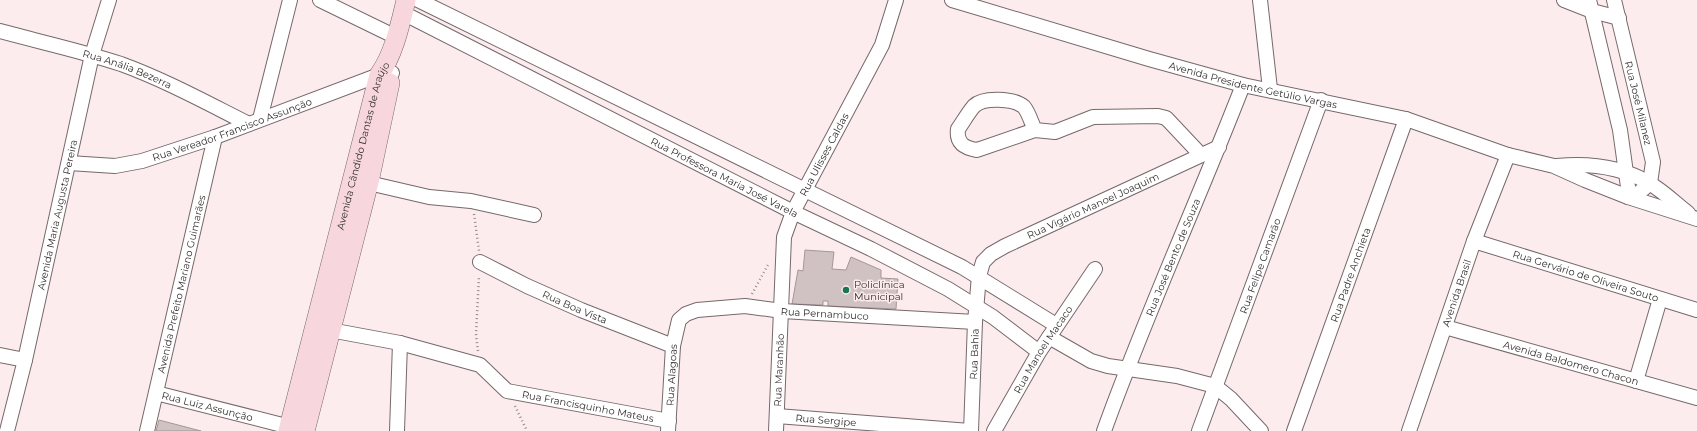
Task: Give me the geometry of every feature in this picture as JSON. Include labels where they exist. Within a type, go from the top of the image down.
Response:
[{"type":"main road","name":"Avenida Cândido Dantas de Araújo","points":[[297,430],[360,181],[386,71],[404,7]]},
{"type":"main road","name":"Avenida Cândido Dantas de Araújo","points":[[315,357],[330,330],[342,253]]},
{"type":"street","name":"Avenida Maria Augusta Pereira","points":[[7,431],[69,163],[92,55],[109,0]]},
{"type":"street","points":[[255,121],[290,0]]},
{"type":"street","points":[[320,0],[396,37]]},
{"type":"street","points":[[418,0],[805,189],[979,276],[1090,361],[1126,370],[1177,376],[1215,386],[1231,399],[1261,431]]},
{"type":"street","name":"Rua Ulisses Caldas","points":[[784,237],[793,212],[882,45],[896,0]]},
{"type":"street","name":"Avenida Presidente Getúlio Vargas","points":[[952,0],[1149,59],[1243,85],[1270,89],[1406,119],[1508,156],[1554,166],[1585,180],[1630,197],[1696,218]]},
{"type":"street","points":[[1260,0],[1270,89]]},
{"type":"street","points":[[1564,0],[1590,6],[1619,18]]},
{"type":"street","name":"Rua José Milanez","points":[[1614,0],[1654,162],[1650,183]]},
{"type":"street","points":[[1590,6],[1620,130],[1630,197],[1650,183]]},
{"type":"street","name":"Rua Professora Maria José Varela","points":[[404,7],[793,212],[871,249],[948,289],[976,306],[1039,352]]},
{"type":"street","name":"Rua Anália Bezerra","points":[[0,31],[92,55],[122,65],[156,78],[255,121]]},
{"type":"street","name":"Rua Vereador Francisco Assunção","points":[[69,163],[115,166],[142,161],[214,137],[386,71]]},
{"type":"street","name":"Rua José Bento de Souza","points":[[1104,431],[1126,370],[1243,85]]},
{"type":"street","points":[[1034,130],[1027,112],[1022,106],[1014,102],[991,99],[983,100],[974,106],[957,133],[961,145],[967,149],[977,150],[1034,130],[1055,132],[1098,117],[1158,116],[1166,118],[1201,155]]},
{"type":"street","name":"Rua Felipe Camarão","points":[[1199,431],[1320,100]]},
{"type":"street","name":"Rua Padre Anchieta","points":[[1294,431],[1406,119]]},
{"type":"street","name":"Avenida Prefeito Mariano Guimarães","points":[[147,431],[214,137]]},
{"type":"street","name":"Rua Vigário Manoel Joaquim","points":[[979,276],[983,262],[990,254],[1219,146]]},
{"type":"street","name":"Avenida Brasil","points":[[1409,431],[1474,241],[1508,156]]},
{"type":"street","name":"Avenida Presidente Getúlio Vargas","points":[[1554,166],[1578,164],[1608,167],[1626,171],[1650,183],[1696,218]]},
{"type":"street","points":[[360,181],[429,197],[471,201],[534,215]]},
{"type":"street","name":"Rua Maranhão","points":[[776,431],[784,237]]},
{"type":"street","name":"Rua Gervário de Oliveira Souto","points":[[1474,241],[1697,310]]},
{"type":"street","name":"Rua Boa Vista","points":[[480,262],[527,286],[581,310],[673,346]]},
{"type":"street","name":"Rua Manoel Macaco","points":[[994,431],[1039,352],[1094,269]]},
{"type":"street","name":"Rua Bahia","points":[[970,431],[975,322],[979,276]]},
{"type":"street","points":[[1636,381],[1660,299]]},
{"type":"street","name":"Rua Pernambuco","points":[[679,320],[686,314],[697,310],[745,306],[782,311],[975,322]]},
{"type":"street","name":"Rua Alagoas","points":[[669,426],[673,346],[679,320]]},
{"type":"street","name":"Avenida Baldomero Chacon","points":[[1445,327],[1697,398]]},
{"type":"street","points":[[330,330],[400,343],[480,365],[507,391]]},
{"type":"street","points":[[397,431],[400,343]]},
{"type":"street","points":[[0,354],[24,360]]},
{"type":"street","name":"Rua Francisquinho Mateus","points":[[507,391],[669,426]]},
{"type":"street","name":"Rua Luiz Assunção","points":[[156,393],[297,430]]},
{"type":"street","name":"Rua Sergipe","points":[[777,416],[970,431]]},
{"type":"path","points":[[471,201],[475,217],[480,262],[476,334],[480,365]]},
{"type":"path","points":[[745,306],[772,257]]},
{"type":"path","points":[[507,391],[527,431]]},
{"type":"building","name":"Policlínica Municipal","points":[[805,250],[834,252],[832,269],[846,270],[851,257],[881,270],[881,278],[898,279],[896,309],[828,306],[828,301],[823,301],[823,305],[792,304],[798,270],[803,271]]},
{"type":"building","points":[[159,420],[201,431],[156,431]]},
{"type":"place","name":"Policlínica Municipal","points":[[846,290]]}]
